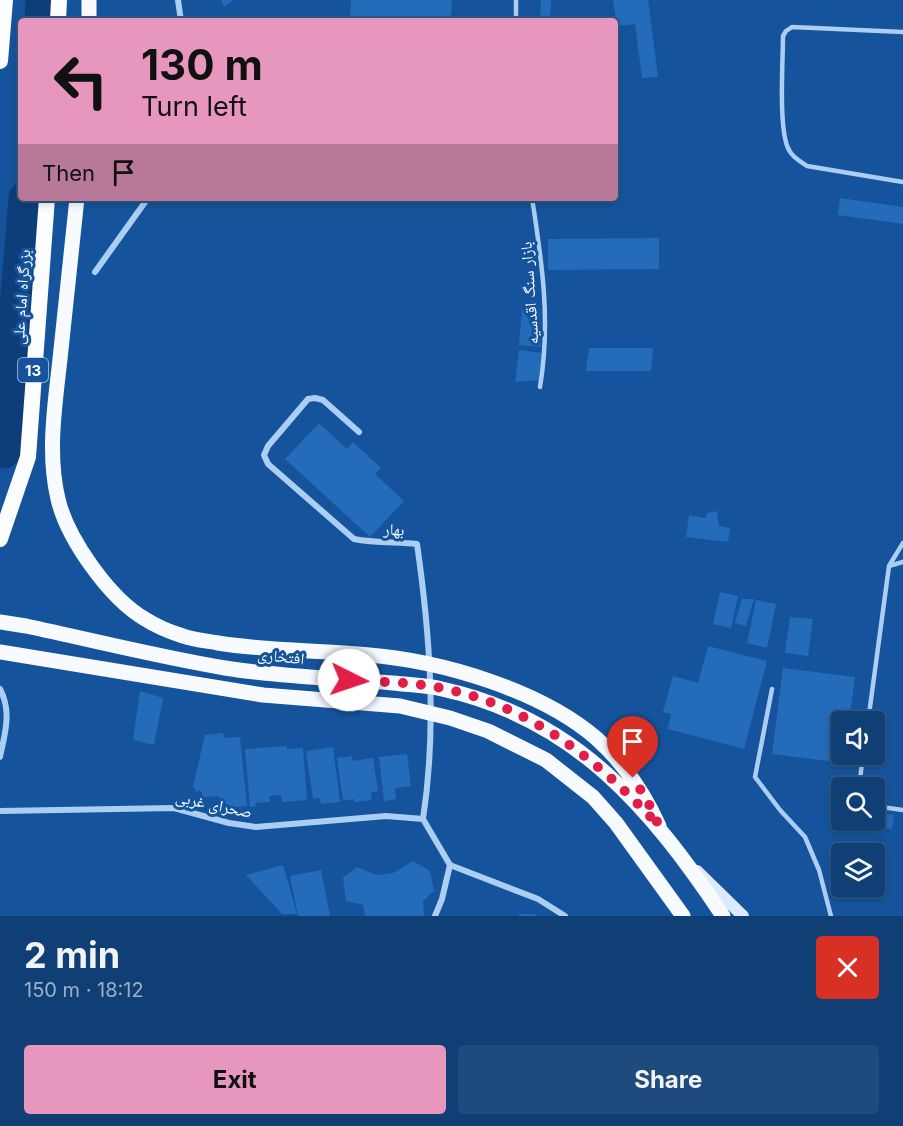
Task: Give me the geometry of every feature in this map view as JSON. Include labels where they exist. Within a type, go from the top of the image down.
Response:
[{"type":"highway","points":[[0,61],[5,0]]},
{"type":"highway","points":[[58,18],[59,0]]},
{"type":"highway","name":"بزرگراه امام علی","points":[[0,538],[28,457],[47,201]]},
{"type":"main road","points":[[89,0],[89,18]]},
{"type":"main road","points":[[76,201],[51,449],[58,501],[90,566],[114,593],[143,619],[184,637],[252,648],[371,655],[443,668],[498,683],[548,706],[596,738],[633,778],[647,800],[659,826]]},
{"type":"main road","name":"افتخاری","points":[[0,622],[226,668],[441,688],[493,705],[544,727],[605,771],[659,826],[687,862],[723,916]]},
{"type":"main road","points":[[0,652],[263,695],[400,706],[450,718],[488,731],[546,760],[593,797],[616,823],[683,916]]},
{"type":"main road","points":[[687,862],[743,916]]},
{"type":"main road","points":[[669,897],[672,916]]},
{"type":"street","points":[[178,0],[181,18]]},
{"type":"street","points":[[95,272],[146,201]]},
{"type":"street","name":"بهار","points":[[359,432],[323,400],[308,399],[268,446],[264,455],[268,464],[354,539],[417,544],[426,606],[431,737],[428,789],[423,819]]},
{"type":"street","points":[[0,689],[6,700],[8,716],[0,757]]},
{"type":"street","name":"صحرای غربی","points":[[0,811],[174,808],[229,824],[256,827],[386,816],[423,819]]},
{"type":"street","points":[[423,819],[450,865],[538,899],[565,916]]},
{"type":"street","points":[[435,916],[442,899],[450,865]]},
{"type":"lane","points":[[516,0],[516,18]]},
{"type":"lane","points":[[903,32],[792,27],[786,31],[783,36],[783,134],[796,159],[807,166],[903,182]]},
{"type":"lane","name":"بازار سنگ اقدسیه","points":[[532,201],[543,267],[546,348],[540,387]]},
{"type":"lane","points":[[869,711],[889,566],[903,543]]},
{"type":"lane","points":[[889,566],[903,562]]},
{"type":"lane","points":[[772,689],[755,777],[780,810],[805,837],[819,870],[831,916]]},
{"type":"lane","points":[[885,808],[903,810]]},
{"type":"building","points":[[221,0],[234,0],[224,6]]},
{"type":"building","points":[[351,0],[452,0],[451,18],[350,18]]},
{"type":"building","points":[[541,0],[551,0],[550,18],[540,18]]},
{"type":"building","points":[[613,0],[648,0],[658,77],[642,78],[635,24],[618,26],[618,18],[616,18]]},
{"type":"building","points":[[840,198],[903,207],[903,224],[838,215]]},
{"type":"building","points":[[659,238],[659,269],[548,270],[548,239]]},
{"type":"building","points":[[522,309],[540,309],[541,347],[519,345]]},
{"type":"building","points":[[589,348],[653,348],[651,371],[586,371]]},
{"type":"building","points":[[519,350],[542,353],[541,380],[515,382]]},
{"type":"building","points":[[319,423],[347,449],[353,442],[381,468],[375,474],[404,501],[370,537],[285,459]]},
{"type":"building","points":[[717,511],[719,526],[730,528],[728,542],[686,537],[689,515],[705,518],[707,513]]},
{"type":"building","points":[[720,592],[738,596],[731,628],[713,624]]},
{"type":"building","points":[[742,599],[754,599],[746,626],[735,623]]},
{"type":"building","points":[[756,600],[776,604],[767,648],[747,643]]},
{"type":"building","points":[[790,617],[813,619],[808,656],[785,653]]},
{"type":"building","points":[[708,646],[767,661],[744,749],[668,729],[671,714],[663,712],[673,676],[698,683]]},
{"type":"building","points":[[783,668],[855,677],[850,711],[831,711],[831,761],[772,754]]},
{"type":"building","points":[[140,691],[163,698],[154,745],[133,740]]},
{"type":"building","points":[[223,733],[224,738],[240,737],[247,806],[226,808],[226,802],[220,803],[219,796],[204,797],[200,790],[197,792],[193,786],[205,735]]},
{"type":"building","points":[[287,746],[287,749],[303,748],[307,800],[282,802],[281,795],[269,796],[270,802],[255,803],[256,806],[250,807],[245,749]]},
{"type":"building","points":[[333,747],[340,802],[321,804],[320,798],[313,799],[306,751]]},
{"type":"building","points":[[407,754],[411,786],[395,788],[396,799],[384,801],[379,757]]},
{"type":"building","points":[[352,756],[353,761],[373,758],[378,791],[371,792],[372,800],[343,801],[337,758]]},
{"type":"building","points":[[885,814],[894,815],[892,829],[885,828]]},
{"type":"building","points":[[413,861],[430,871],[434,891],[423,901],[424,915],[365,916],[363,905],[346,901],[343,878],[357,867],[376,875],[393,873]]},
{"type":"building","points":[[283,865],[297,914],[282,914],[246,875]]},
{"type":"building","points":[[321,870],[330,916],[298,916],[290,876]]},
{"type":"building","points":[[519,914],[534,914],[538,916],[519,916]]},
{"type":"waterway","points":[[41,18],[42,0]]},
{"type":"waterway","points":[[4,452],[25,201]]},
{"type":"route","points":[[349,680],[441,688],[476,698],[544,727],[605,771],[659,826],[647,800],[633,778]]}]
